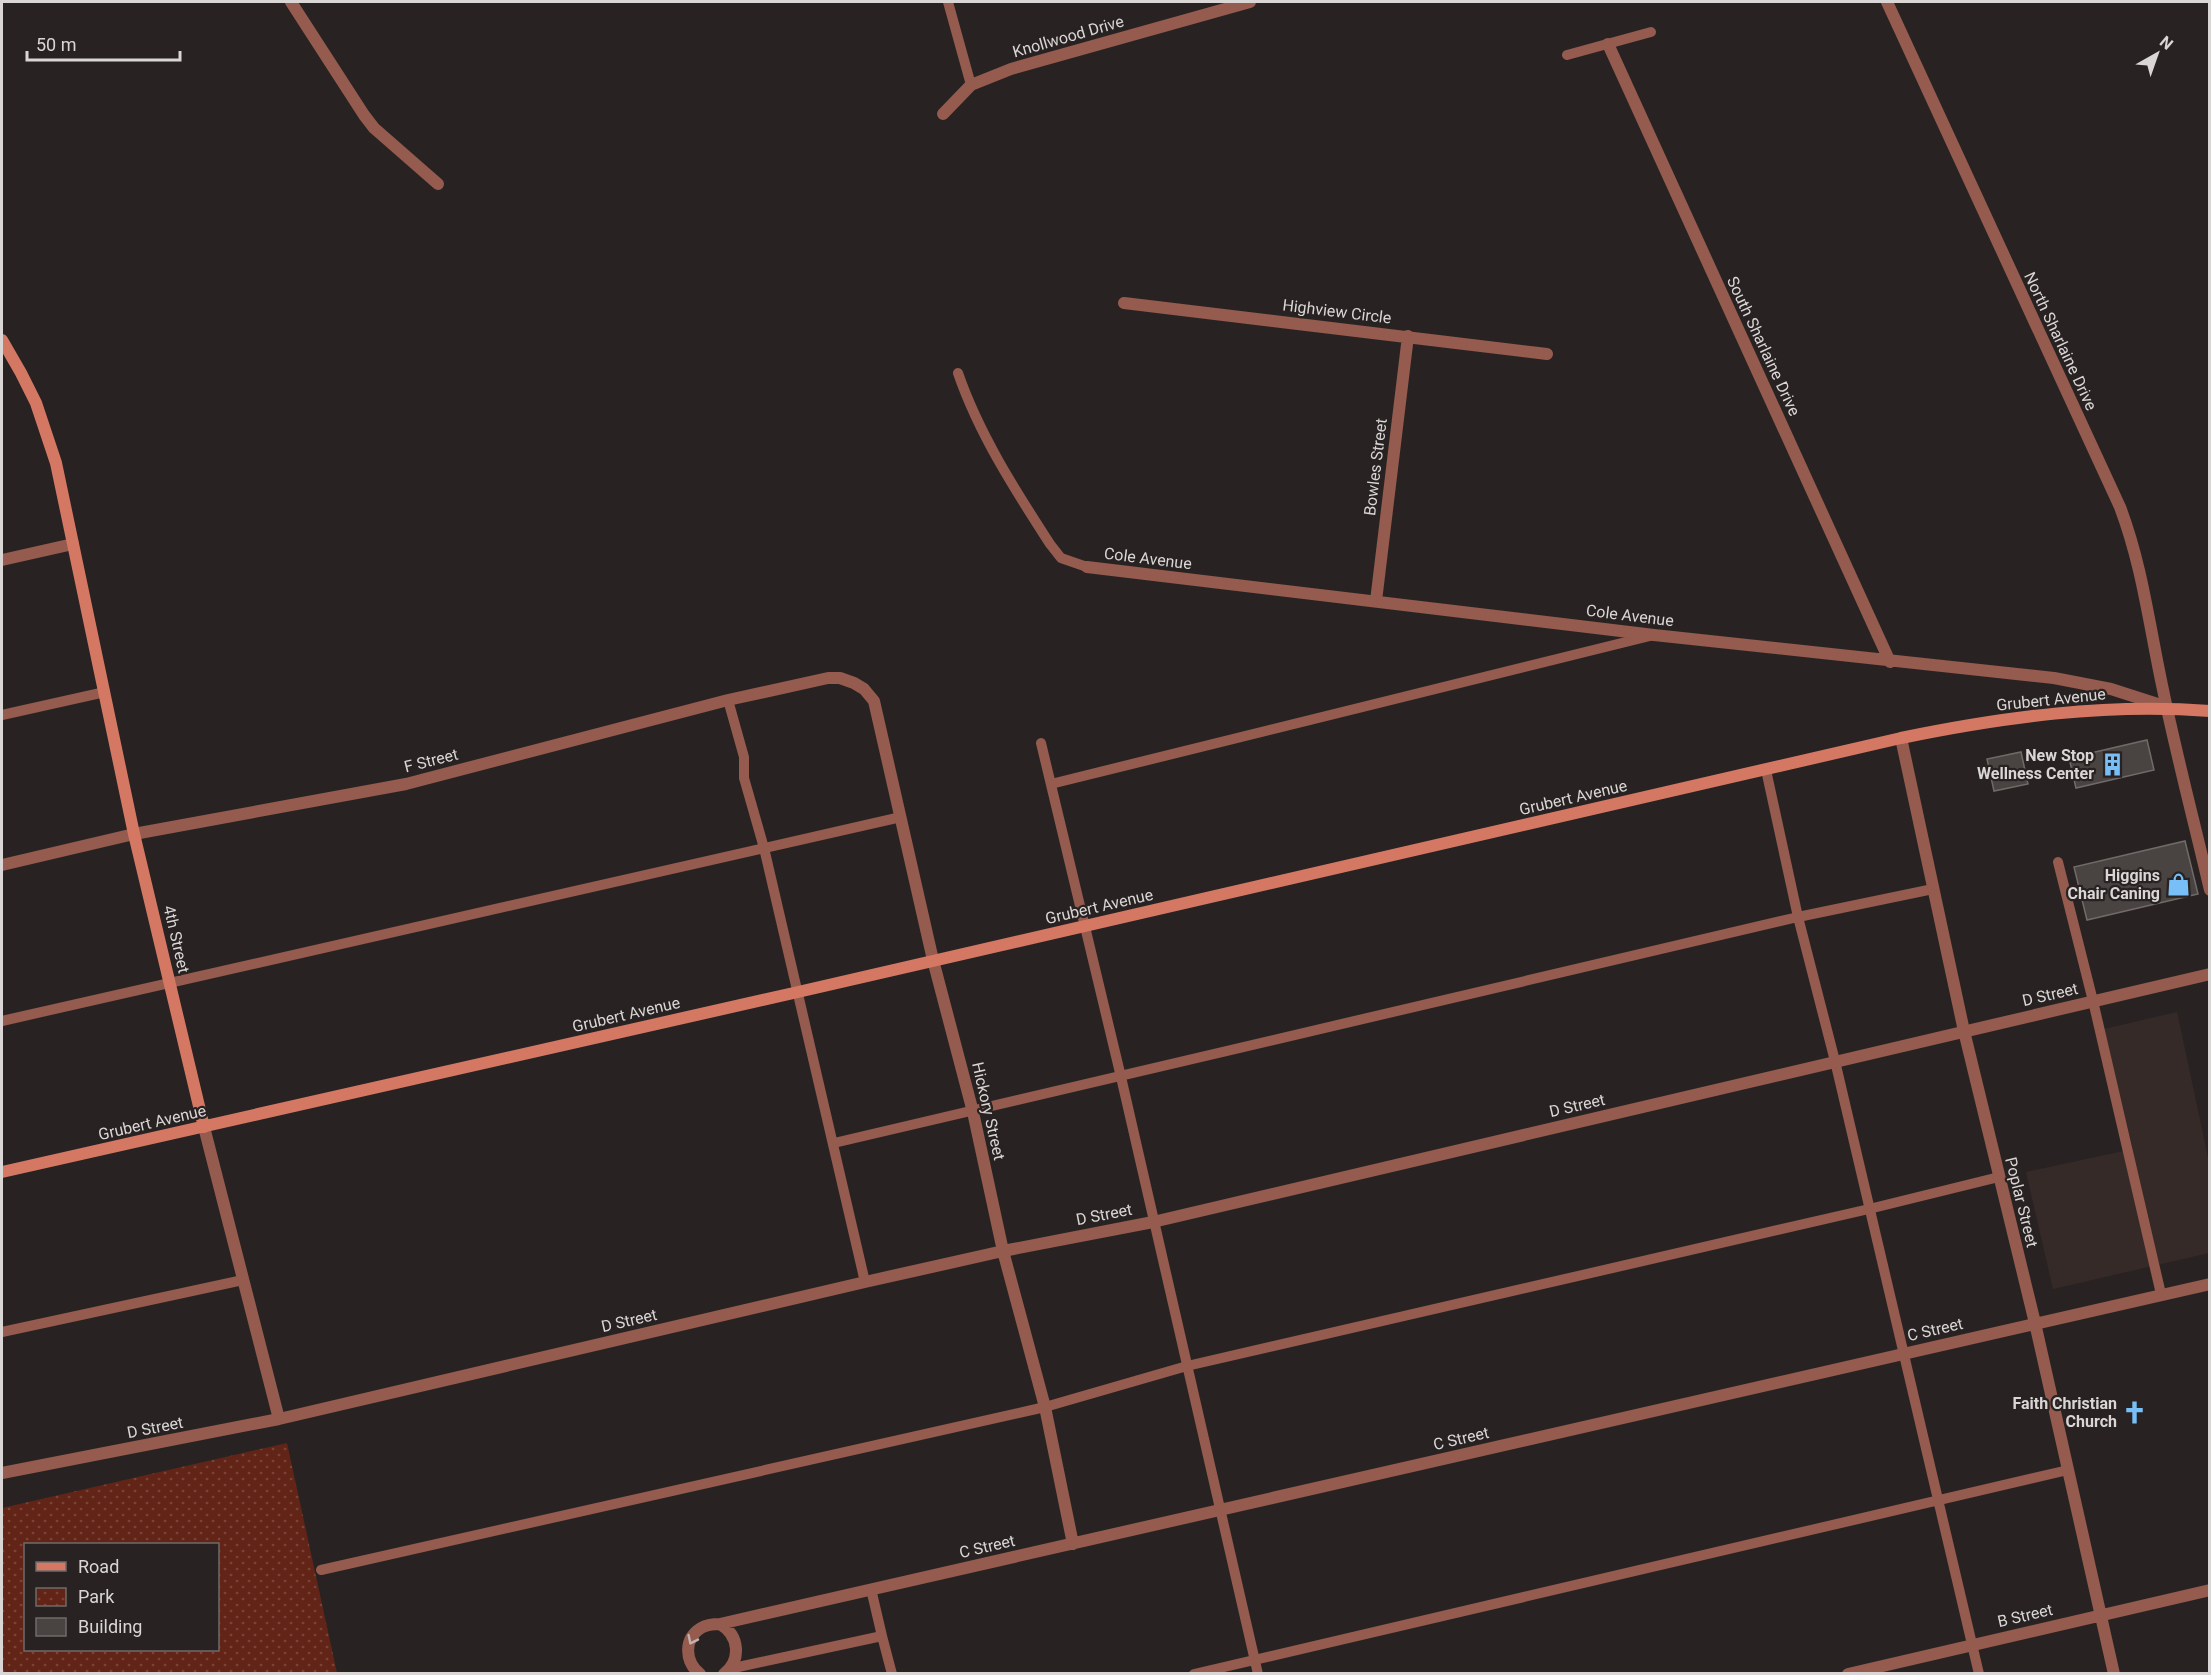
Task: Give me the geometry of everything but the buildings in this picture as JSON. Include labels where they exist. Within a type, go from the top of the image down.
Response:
[{"type":"street","points":[[291,2],[344,88],[374,128],[438,184]]},
{"type":"street","name":"Knollwood Drive","points":[[943,114],[971,85],[1011,69],[1250,2]]},
{"type":"street","name":"North Sharlaine Drive","points":[[1887,2],[2120,507],[2138,558],[2167,707],[2210,890]]},
{"type":"street","name":"South Sharlaine Drive","points":[[1608,44],[1890,662]]},
{"type":"street","name":"Highview Circle","points":[[1124,303],[1547,354]]},
{"type":"street","name":"Bowles Street","points":[[1376,601],[1408,336]]},
{"type":"street","name":"4th Street","points":[[2,340],[36,403],[56,463],[134,834],[204,1127],[279,1419]]},
{"type":"street","points":[[2,561],[73,544]]},
{"type":"street","name":"Cole Avenue","points":[[1087,567],[1654,635],[2083,683],[2167,707]]},
{"type":"street","name":"F Street","points":[[2,865],[134,834],[406,784],[728,700],[828,678],[846,680],[864,689]]},
{"type":"street","name":"Hickory Street","points":[[864,689],[874,701],[933,960],[973,1112],[1003,1251],[1045,1407],[1073,1544]]},
{"type":"street","name":"Grubert Avenue","points":[[2,1172],[798,992],[1901,738],[2017,718],[2068,712],[2167,707],[2210,711]]},
{"type":"street","name":"Poplar Street","points":[[1901,738],[1964,1031],[2034,1323],[2114,1674]]},
{"type":"street","name":"D Street","points":[[2,1473],[279,1419],[864,1282],[1003,1251],[1153,1222],[2210,974]]},
{"type":"street","name":"C Street","points":[[695,1671],[688,1651],[693,1635],[702,1627],[2210,1284]]},
{"type":"street","name":"B Street","points":[[1848,1674],[2210,1590]]},
{"type":"street","points":[[720,1624],[730,1632],[736,1642],[735,1659],[726,1671]]},
{"type":"lane","points":[[948,2],[971,85]]},
{"type":"lane","points":[[1567,56],[1651,32]]},
{"type":"lane","points":[[958,374],[974,416],[1050,544],[1061,558],[1087,567]]},
{"type":"lane","points":[[1051,784],[1654,635]]},
{"type":"lane","points":[[2,716],[105,692]]},
{"type":"lane","points":[[728,700],[744,757],[744,778],[764,848],[834,1143],[864,1282]]},
{"type":"lane","points":[[1041,743],[1121,1077],[1258,1674]]},
{"type":"lane","points":[[1766,770],[1798,917],[1835,1061],[1979,1674]]},
{"type":"lane","points":[[2,1021],[901,817]]},
{"type":"lane","points":[[2058,862],[2093,1001],[2161,1294]]},
{"type":"lane","points":[[834,1143],[1798,917],[1933,889]]},
{"type":"lane","points":[[321,1570],[1045,1407],[1187,1366],[1999,1177]]},
{"type":"lane","points":[[2,1332],[243,1280]]},
{"type":"lane","points":[[1194,1674],[2068,1470]]},
{"type":"lane","points":[[871,1590],[892,1674]]},
{"type":"lane","points":[[726,1671],[882,1636]]},
{"type":"shaded area","points":[[2177,1012],[2209,1162],[2209,1253],[2053,1289],[2026,1172],[2133,1149],[2104,1029]]},
{"type":"green space","points":[[287,1443],[337,1673],[2,1673],[2,1508]]},
{"type":"place","name":"New Stop Wellness Center","points":[[2112,764]]},
{"type":"place","name":"Higgins Chair Caning","points":[[2178,884]]},
{"type":"place","name":"Faith Christian Church","points":[[2135,1412]]}]
